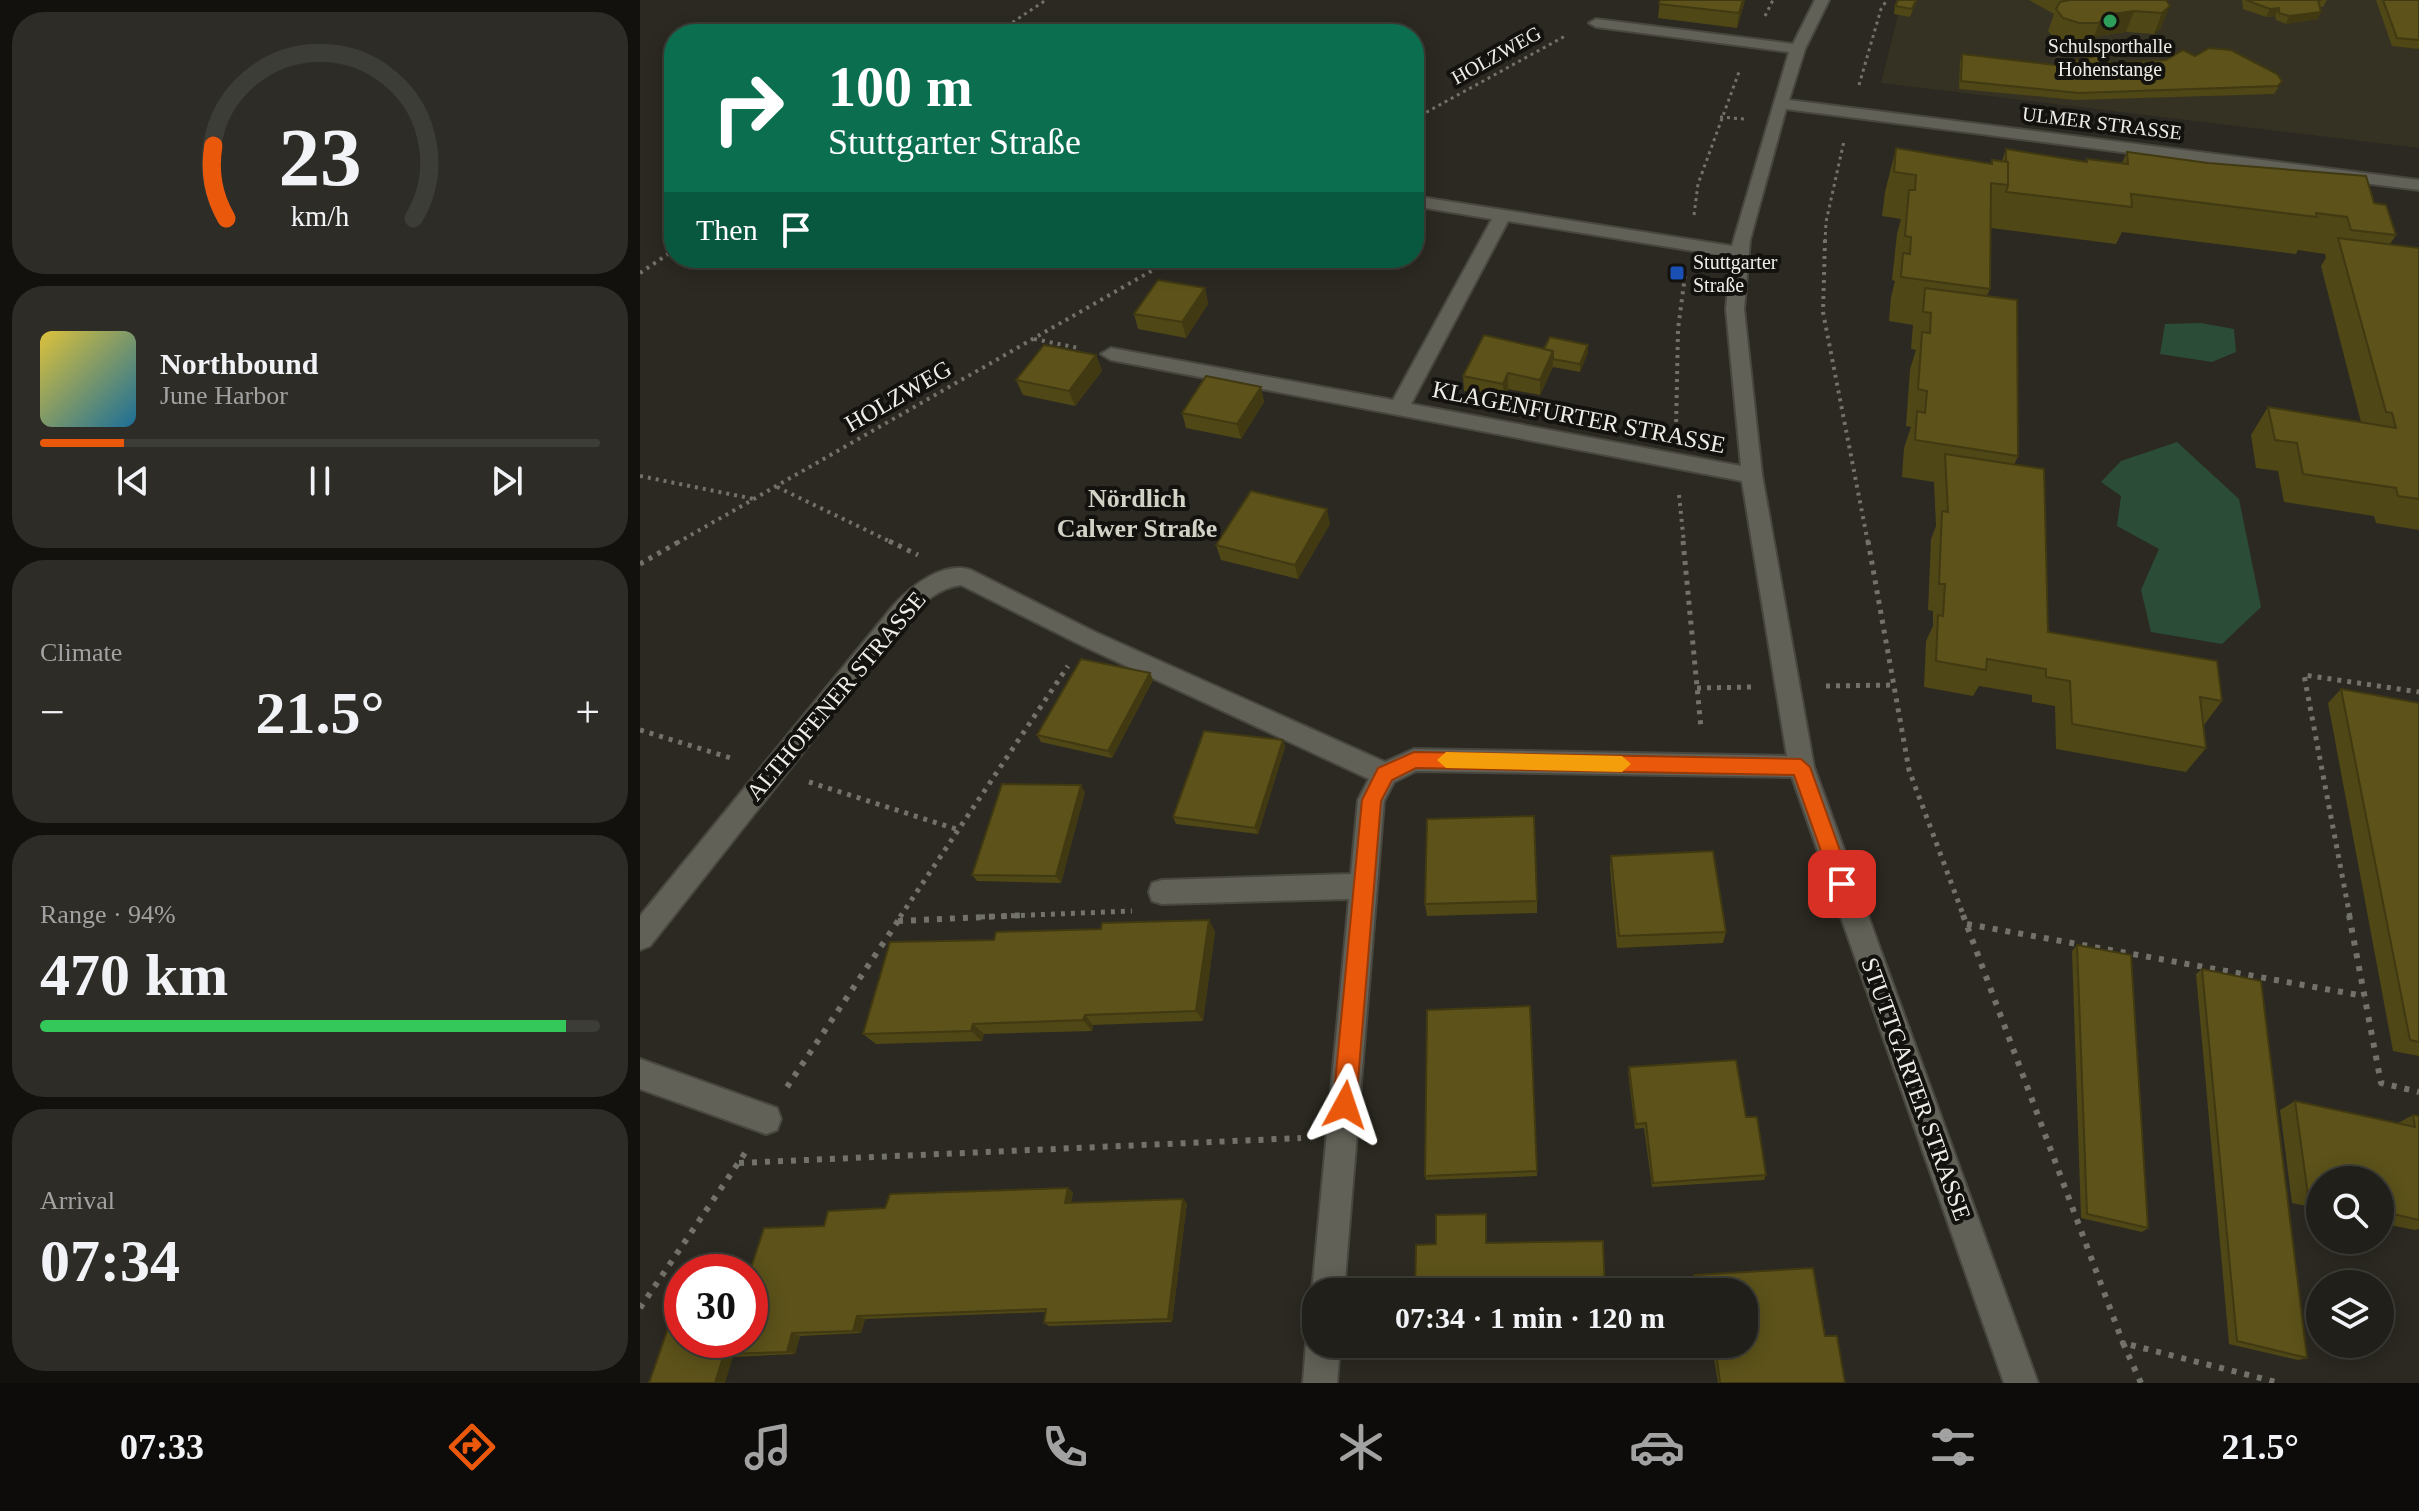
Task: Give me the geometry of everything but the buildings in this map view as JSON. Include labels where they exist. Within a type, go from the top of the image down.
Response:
[{"type":"street","name":"STUTTGARTER STRASSE","points":[[1822,0],[1798,49],[1780,104],[1740,253],[1735,309],[1752,475],[1801,767],[2021,1383]]},
{"type":"street","points":[[1596,23],[1798,49]]},
{"type":"street","name":"ULMER STRASSE","points":[[1780,104],[2419,185]]},
{"type":"street","points":[[1424,203],[1740,253]]},
{"type":"street","name":"KLAGENFURTER STRASSE","points":[[1398,409],[1502,216]]},
{"type":"street","name":"KLAGENFURTER STRASSE","points":[[1111,354],[1752,475]]},
{"type":"street","points":[[963,576],[1087,638],[1385,774]]},
{"type":"street","name":"ALTHOFENER STRASSE","points":[[640,937],[771,770],[916,594],[949,577],[963,576]]},
{"type":"street","points":[[1329,1278],[1371,800],[1385,774],[1414,760],[1801,767]]},
{"type":"street","points":[[1162,892],[1364,886]]},
{"type":"street","points":[[640,1074],[766,1119]]},
{"type":"street","points":[[1320,1383],[1322,1358]]},
{"type":"path","points":[[1010,24],[1046,0]]},
{"type":"path","points":[[1887,0],[1881,9],[1851,113],[1826,222],[1823,312],[1896,685],[1909,770],[2123,1343],[2141,1383]]},
{"type":"path","name":"HOLZWEG","points":[[1424,113],[1523,56],[1596,23]]},
{"type":"path","points":[[1705,765],[1675,462],[1678,329],[1698,184],[1751,42]]},
{"type":"path","points":[[640,273],[664,257]]},
{"type":"path","name":"HOLZWEG","points":[[640,564],[1157,268]]},
{"type":"path","points":[[1033,339],[1111,354]]},
{"type":"path","points":[[640,476],[755,500]]},
{"type":"path","points":[[777,487],[963,576]]},
{"type":"path","points":[[640,1308],[1087,638]]},
{"type":"path","points":[[2419,692],[2304,675],[2381,1083],[2419,1092]]},
{"type":"path","points":[[897,921],[1159,910],[1162,892]]},
{"type":"path","points":[[1966,924],[2364,996]]},
{"type":"path","points":[[738,1163],[1342,1136]]},
{"type":"path","points":[[2123,1343],[2280,1383]]},
{"type":"shaded area","points":[[1907,0],[2419,0],[2419,148],[1881,83],[1899,11]]},
{"type":"green space","points":[[2201,323],[2234,329],[2236,352],[2212,362],[2160,354],[2165,324]]},
{"type":"green space","points":[[2177,442],[2239,499],[2261,607],[2222,644],[2151,632],[2141,590],[2159,549],[2117,526],[2121,496],[2101,482],[2121,461]]},
{"type":"slow traffic","points":[[1446,760],[1622,764]]},
{"type":"place","name":"Schulsporthalle Hohenstange","points":[[2110,21]]},
{"type":"place","name":"Stuttgarter Straße","points":[[1677,273]]},
{"type":"district","name":"Nördlich Calwer Straße","points":[[1137,513]]},
{"type":"route","points":[[1345,1105],[1371,800],[1385,774],[1414,760],[1801,767],[1842,884]]}]
